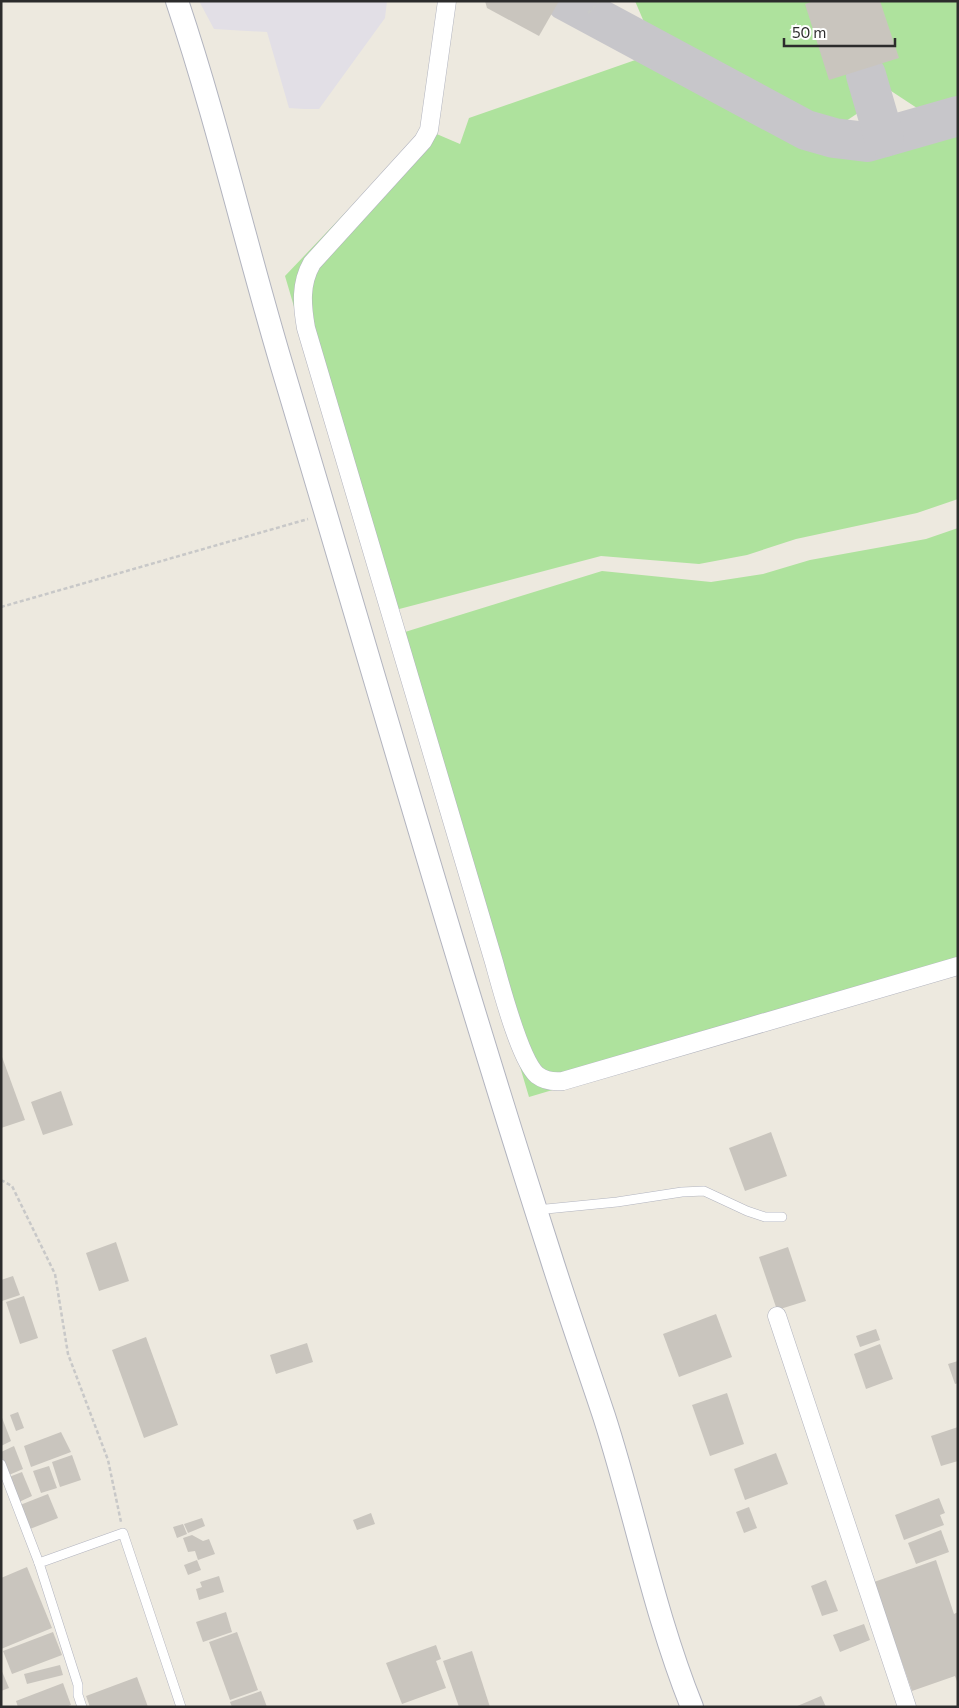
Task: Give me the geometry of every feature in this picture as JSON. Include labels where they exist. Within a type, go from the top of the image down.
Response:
[{"type":"street","points":[[177,1],[212,110],[266,312],[481,1032],[536,1210],[606,1421],[662,1620],[692,1707]]},
{"type":"street","points":[[447,1],[430,130],[423,141],[312,263],[304,280],[303,308],[306,328],[494,962],[517,1035],[533,1070],[544,1079],[563,1081],[958,966]]},
{"type":"street","points":[[777,1316],[907,1707]]},
{"type":"lane","points":[[536,1210],[704,1191],[746,1211],[765,1217],[782,1217]]},
{"type":"lane","points":[[1,1464],[39,1563],[76,1676],[78,1695],[82,1707]]},
{"type":"lane","points":[[39,1563],[123,1533],[181,1707]]},
{"type":"path","points":[[588,13],[600,1]]},
{"type":"path","points":[[1,607],[326,513]]},
{"type":"path","points":[[1,1180],[12,1186],[55,1274],[68,1354],[108,1460],[123,1533]]},
{"type":"shaded area","points":[[199,1],[387,1],[385,18],[319,109],[304,109],[289,108],[267,32],[214,29]]},
{"type":"green space","points":[[635,1],[958,1],[958,99],[920,110],[885,87],[876,59],[848,67],[858,99],[858,113],[840,125],[812,117],[647,29]]},
{"type":"green space","points":[[641,58],[799,140],[853,158],[958,128],[958,499],[917,513],[796,539],[747,555],[699,564],[601,556],[384,613],[285,276],[425,129],[460,144],[469,118]]},
{"type":"green space","points":[[958,528],[958,969],[529,1097],[392,636],[602,571],[711,582],[763,574],[810,560],[926,539]]},
{"type":"building","points":[[485,1],[559,1],[539,36],[487,8]]},
{"type":"building","points":[[814,1],[880,1],[899,58],[829,80],[805,4]]},
{"type":"building","points":[[1,1054],[25,1120],[1,1128]]},
{"type":"building","points":[[61,1091],[73,1125],[43,1135],[31,1102]]},
{"type":"building","points":[[771,1132],[787,1176],[745,1191],[729,1148]]},
{"type":"building","points":[[116,1242],[129,1281],[99,1291],[86,1253]]},
{"type":"building","points":[[788,1247],[806,1301],[777,1310],[759,1257]]},
{"type":"building","points":[[13,1276],[20,1295],[2,1301],[1,1280]]},
{"type":"building","points":[[24,1296],[38,1338],[20,1344],[6,1302]]},
{"type":"building","points":[[716,1314],[732,1357],[679,1377],[663,1334]]},
{"type":"building","points":[[876,1329],[880,1340],[860,1347],[856,1336]]},
{"type":"building","points":[[146,1337],[178,1425],[144,1438],[112,1350]]},
{"type":"building","points":[[307,1343],[313,1362],[276,1374],[270,1355]]},
{"type":"building","points":[[880,1344],[893,1379],[866,1389],[854,1354]]},
{"type":"building","points":[[958,1361],[958,1383],[955,1384],[948,1364]]},
{"type":"building","points":[[727,1393],[744,1444],[710,1456],[692,1405]]},
{"type":"building","points":[[18,1412],[24,1428],[16,1431],[10,1415]]},
{"type":"building","points":[[1,1415],[11,1441],[1,1446]]},
{"type":"building","points":[[958,1427],[958,1461],[941,1466],[931,1436]]},
{"type":"building","points":[[61,1432],[71,1452],[31,1467],[24,1446]]},
{"type":"building","points":[[14,1446],[23,1469],[9,1475],[1,1452]]},
{"type":"building","points":[[776,1453],[788,1484],[745,1500],[734,1469]]},
{"type":"building","points":[[72,1455],[81,1480],[60,1487],[52,1462]]},
{"type":"building","points":[[49,1466],[57,1488],[41,1493],[33,1471]]},
{"type":"building","points":[[22,1472],[32,1496],[19,1502],[9,1477]]},
{"type":"building","points":[[48,1494],[58,1518],[30,1529],[20,1505]]},
{"type":"building","points":[[939,1498],[945,1513],[940,1515],[944,1525],[904,1540],[895,1515]]},
{"type":"building","points":[[749,1507],[757,1528],[744,1533],[736,1512]]},
{"type":"building","points":[[371,1513],[375,1524],[357,1530],[353,1520]]},
{"type":"building","points":[[202,1518],[205,1526],[188,1533],[184,1524]]},
{"type":"building","points":[[183,1524],[187,1534],[177,1538],[173,1527]]},
{"type":"building","points":[[941,1530],[949,1552],[916,1564],[908,1543]]},
{"type":"building","points":[[192,1535],[203,1541],[209,1539],[215,1554],[198,1560],[195,1551],[188,1552],[183,1538]]},
{"type":"building","points":[[197,1560],[201,1570],[188,1575],[184,1565]]},
{"type":"building","points":[[936,1560],[954,1614],[958,1612],[958,1684],[955,1676],[912,1691],[874,1582]]},
{"type":"building","points":[[27,1567],[52,1628],[1,1649],[1,1578]]},
{"type":"building","points":[[219,1576],[224,1592],[199,1600],[196,1589],[202,1587],[200,1582]]},
{"type":"building","points":[[826,1580],[838,1611],[822,1616],[811,1586]]},
{"type":"building","points":[[226,1612],[232,1632],[203,1642],[196,1622]]},
{"type":"building","points":[[864,1624],[870,1640],[840,1652],[833,1635]]},
{"type":"building","points":[[53,1632],[62,1655],[12,1674],[3,1651]]},
{"type":"building","points":[[237,1632],[258,1690],[230,1700],[209,1642]]},
{"type":"building","points":[[436,1645],[441,1659],[436,1661],[446,1688],[402,1704],[386,1663]]},
{"type":"building","points":[[472,1651],[490,1707],[459,1707],[443,1661]]},
{"type":"building","points":[[60,1665],[63,1675],[27,1684],[24,1674]]},
{"type":"building","points":[[1,1669],[9,1688],[1,1691]]},
{"type":"building","points":[[137,1677],[148,1707],[90,1707],[86,1696]]},
{"type":"building","points":[[63,1683],[71,1705],[66,1707],[18,1707],[16,1701]]},
{"type":"building","points":[[261,1691],[267,1707],[232,1707],[230,1702]]},
{"type":"building","points":[[821,1696],[826,1707],[795,1707]]},
{"type":"taxiway","points":[[566,1],[806,130],[834,138],[867,142],[958,116]]},
{"type":"taxiway","points":[[866,75],[884,137]]}]
